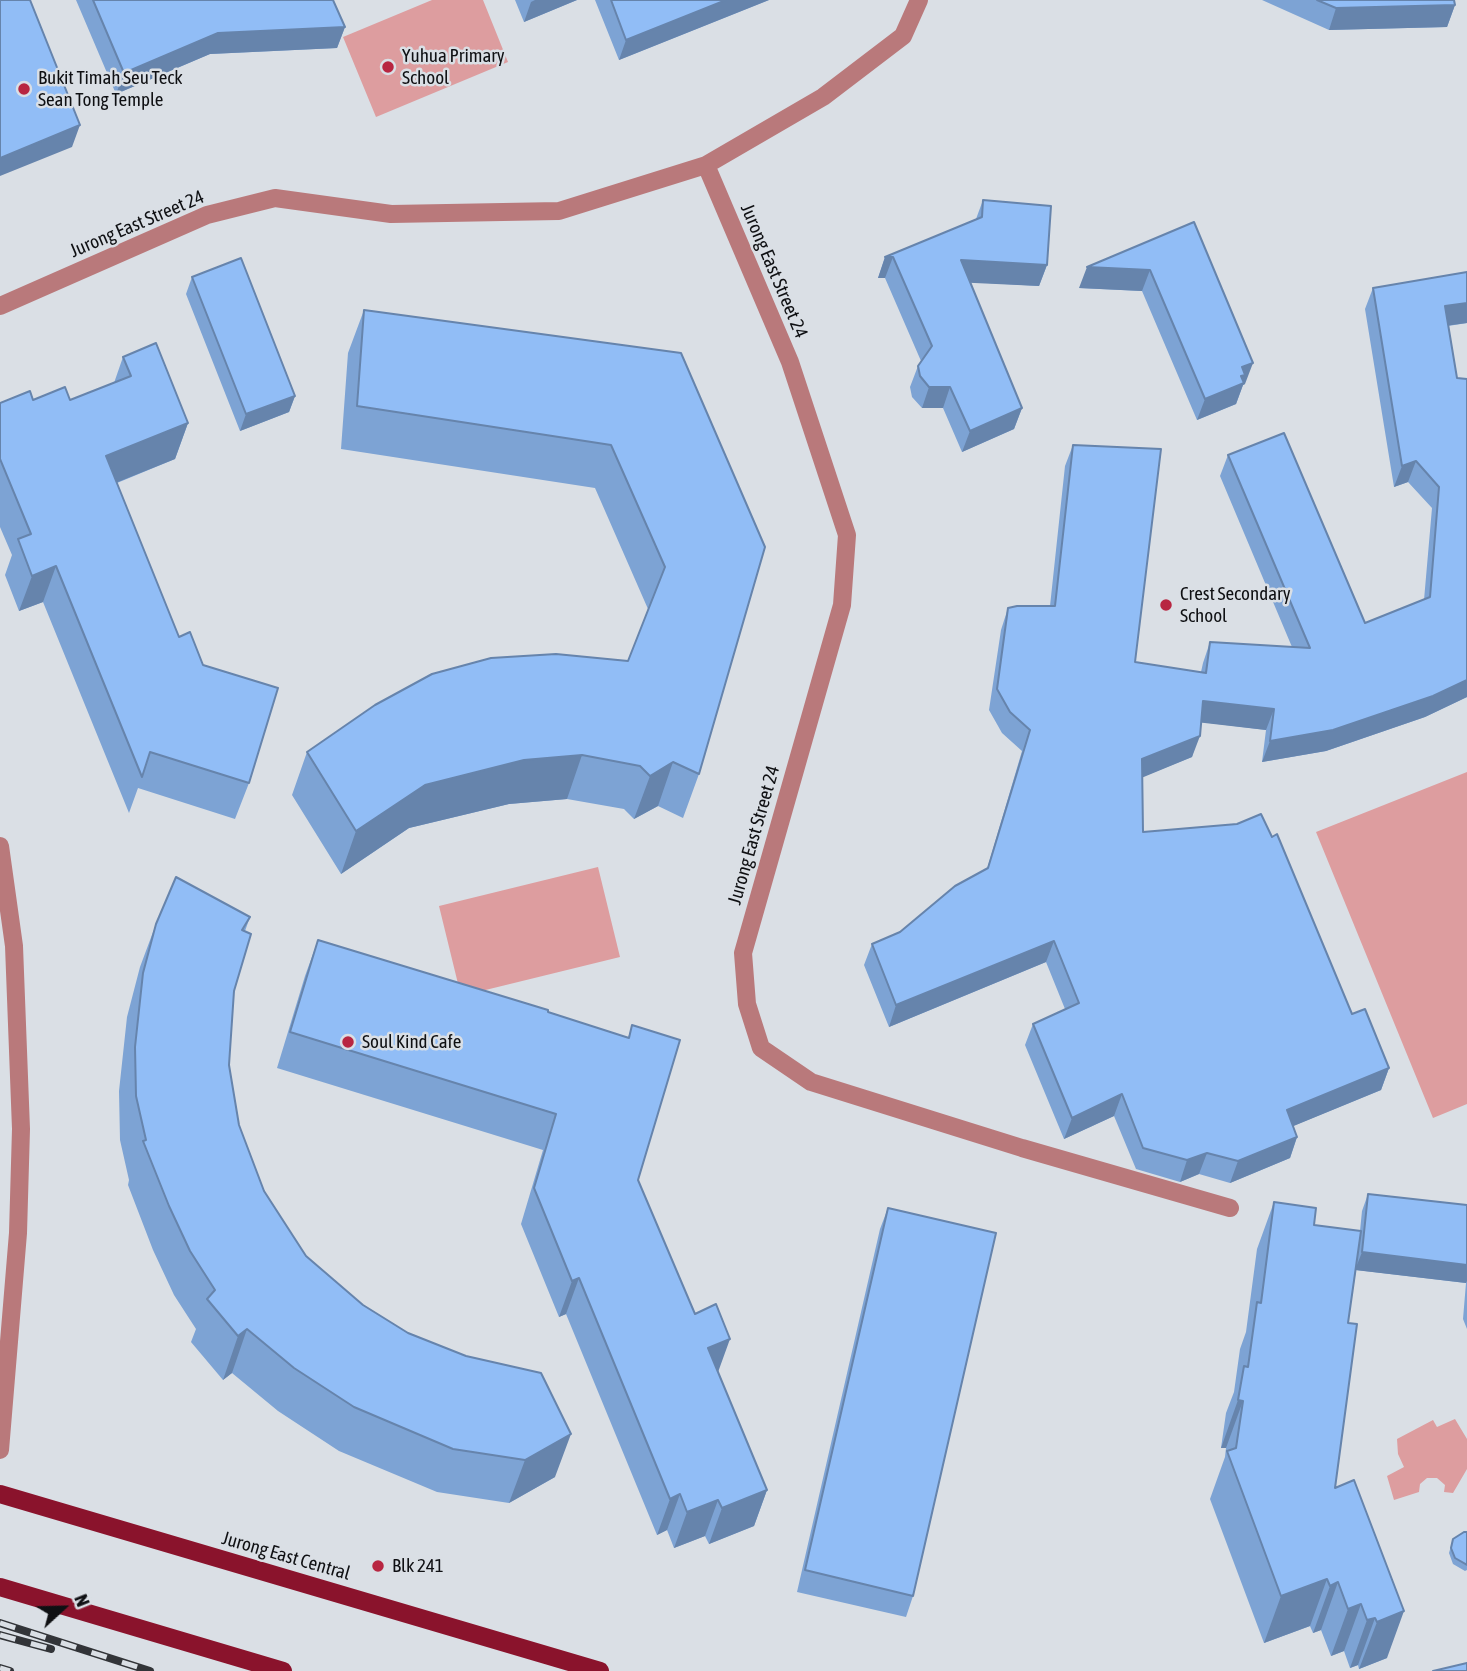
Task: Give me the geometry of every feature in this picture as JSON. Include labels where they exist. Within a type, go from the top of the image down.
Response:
[{"type":"main road","name":"Jurong East Central","points":[[0,1494],[600,1671]]},
{"type":"main road","points":[[0,1587],[283,1671]]},
{"type":"street","name":"Jurong East Street 24","points":[[0,306],[207,215],[275,198],[391,214],[559,211],[706,165],[823,97],[903,36],[919,0]]},
{"type":"street","name":"Jurong East Street 24","points":[[706,165],[790,362],[847,535],[842,605],[743,953],[747,1004],[761,1048],[811,1082],[1230,1208]]},
{"type":"street","points":[[0,846],[14,946],[22,1129],[18,1233],[0,1450]]},
{"type":"shaded area","points":[[432,0],[483,0],[508,62],[376,117],[343,37]]},
{"type":"shaded area","points":[[1467,772],[1467,1104],[1433,1118],[1316,832]]},
{"type":"shaded area","points":[[598,867],[620,957],[461,996],[439,906]]},
{"type":"shaded area","points":[[1455,1419],[1467,1439],[1467,1469],[1453,1493],[1444,1492],[1445,1485],[1437,1478],[1427,1478],[1420,1484],[1419,1492],[1394,1500],[1387,1476],[1404,1467],[1398,1454],[1397,1439],[1433,1420],[1437,1427]]},
{"type":"building","name":"Bukit Timah Seu Teck Sean Tong Temple","points":[[0,0],[30,0],[80,125],[0,158]]},
{"type":"building","points":[[93,0],[333,0],[345,27],[218,33],[124,73]]},
{"type":"building","points":[[611,0],[726,0],[626,40]]},
{"type":"building","points":[[1317,0],[1454,0],[1455,5],[1336,8]]},
{"type":"building","points":[[983,200],[1051,206],[1047,265],[961,260],[1022,408],[970,431],[950,387],[929,387],[920,376],[918,366],[932,346],[893,257],[885,257],[982,217]]},
{"type":"building","points":[[1194,222],[1253,363],[1242,367],[1245,375],[1241,376],[1244,383],[1205,399],[1150,270],[1087,267]]},
{"type":"building","points":[[241,258],[295,396],[246,414],[192,277]]},
{"type":"building","points":[[1467,272],[1467,303],[1445,306],[1457,378],[1467,379],[1467,680],[1433,696],[1333,730],[1270,741],[1274,709],[1203,701],[1200,736],[1142,759],[1143,832],[1237,824],[1261,814],[1272,837],[1277,834],[1352,1014],[1365,1009],[1389,1068],[1287,1110],[1297,1137],[1238,1161],[1207,1153],[1187,1160],[1143,1148],[1122,1094],[1072,1118],[1033,1024],[1079,1003],[1054,941],[896,1005],[872,944],[900,932],[955,886],[988,868],[1030,730],[1010,712],[997,689],[1008,608],[1055,606],[1073,445],[1161,449],[1135,662],[1206,673],[1210,642],[1310,648],[1228,455],[1284,433],[1365,623],[1430,597],[1439,487],[1416,461],[1402,466],[1373,288]]},
{"type":"building","points":[[364,310],[681,353],[765,547],[699,774],[673,762],[650,776],[640,766],[582,755],[524,760],[425,785],[356,831],[307,752],[375,705],[432,674],[491,658],[556,654],[628,661],[665,567],[611,445],[357,406]]},
{"type":"building","points":[[156,343],[188,423],[106,456],[179,637],[190,632],[203,665],[278,688],[249,783],[150,752],[142,777],[56,566],[32,576],[18,539],[31,534],[0,459],[0,403],[30,391],[33,400],[65,387],[70,400],[131,376],[123,357]]},
{"type":"building","points":[[176,877],[250,917],[242,930],[251,934],[234,991],[229,1065],[239,1125],[264,1191],[306,1256],[363,1305],[408,1333],[466,1356],[541,1373],[571,1434],[525,1460],[453,1449],[354,1407],[294,1368],[247,1329],[238,1336],[207,1299],[215,1290],[190,1251],[169,1206],[143,1141],[146,1140],[136,1096],[135,1047],[143,973],[156,924]]},
{"type":"building","points":[[318,940],[548,1010],[629,1038],[632,1025],[680,1040],[638,1180],[695,1314],[716,1304],[730,1339],[708,1348],[767,1490],[722,1508],[718,1500],[687,1512],[680,1494],[670,1499],[579,1278],[572,1281],[534,1188],[556,1114],[290,1032]]},
{"type":"building","points":[[1368,1194],[1467,1205],[1467,1265],[1362,1252]]},
{"type":"building","points":[[1274,1202],[1316,1208],[1314,1225],[1361,1231],[1348,1323],[1357,1324],[1335,1488],[1354,1480],[1404,1611],[1377,1622],[1375,1618],[1367,1620],[1361,1604],[1348,1609],[1338,1582],[1330,1586],[1327,1579],[1281,1596],[1227,1451],[1236,1448],[1243,1401],[1238,1400],[1244,1366],[1248,1367],[1257,1302],[1261,1303]]},
{"type":"building","points":[[888,1208],[996,1233],[913,1596],[805,1570]]},
{"type":"building","points":[[1467,1532],[1467,1565],[1455,1558],[1451,1548],[1453,1539]]},
{"type":"building","points":[[1467,1663],[1467,1671],[1433,1671]]},
{"type":"railway","points":[[0,1623],[150,1671]]},
{"type":"railway","points":[[0,1635],[51,1649]]},
{"type":"railway","points":[[0,1668],[10,1671]]},
{"type":"place","name":"Yuhua Primary School","points":[[388,67]]},
{"type":"place","name":"Bukit Timah Seu Teck Sean Tong Temple","points":[[24,89]]},
{"type":"place","name":"Crest Secondary School","points":[[1166,605]]},
{"type":"place","name":"Soul Kind Cafe","points":[[348,1042]]},
{"type":"place","name":"Blk 241","points":[[378,1566]]}]
